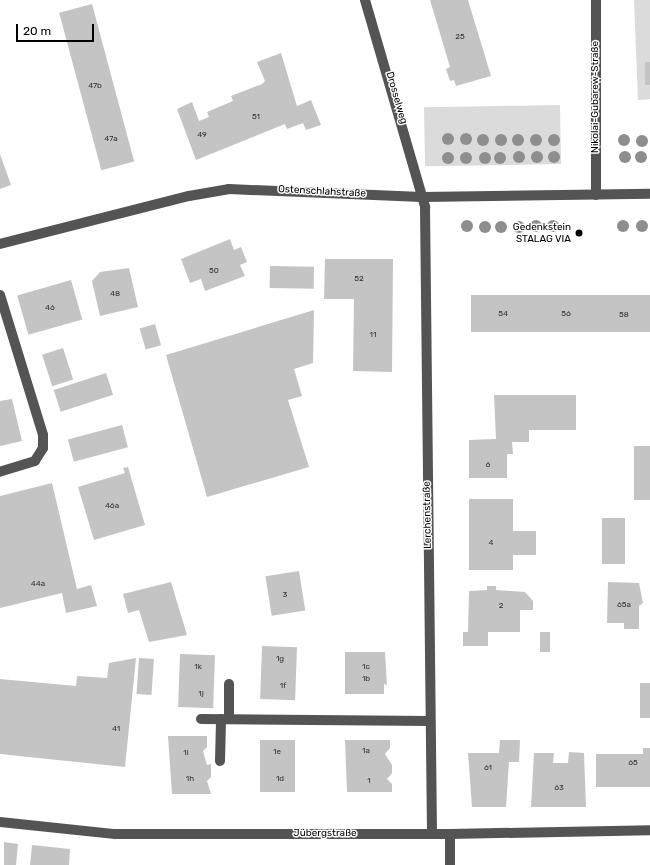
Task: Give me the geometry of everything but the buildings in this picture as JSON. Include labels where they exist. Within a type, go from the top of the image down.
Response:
[{"type":"street","name":"Drosselweg","points":[[365,0],[422,197]]},
{"type":"street","name":"Nikolai-Gubarew-Straße","points":[[596,0],[596,195]]},
{"type":"street","name":"Ostenschlahstraße","points":[[0,244],[213,191],[250,189],[422,197],[650,194]]},
{"type":"street","name":"Lerchenstraße","points":[[422,197],[425,222],[432,834]]},
{"type":"street","points":[[0,295],[43,435],[43,448],[35,461],[0,472]]},
{"type":"street","points":[[220,761],[229,684]]},
{"type":"street","points":[[201,720],[430,721]]},
{"type":"street","name":"Jübergstraße","points":[[0,822],[115,834],[450,834],[650,830]]},
{"type":"street","points":[[450,834],[450,865]]},
{"type":"shaded area","points":[[634,0],[650,0],[650,99],[638,100]]},
{"type":"shaded area","points":[[560,105],[561,164],[425,166],[424,107]]},
{"type":"place","name":"Gedenkstein STALAG VIA","points":[[579,233]]}]
